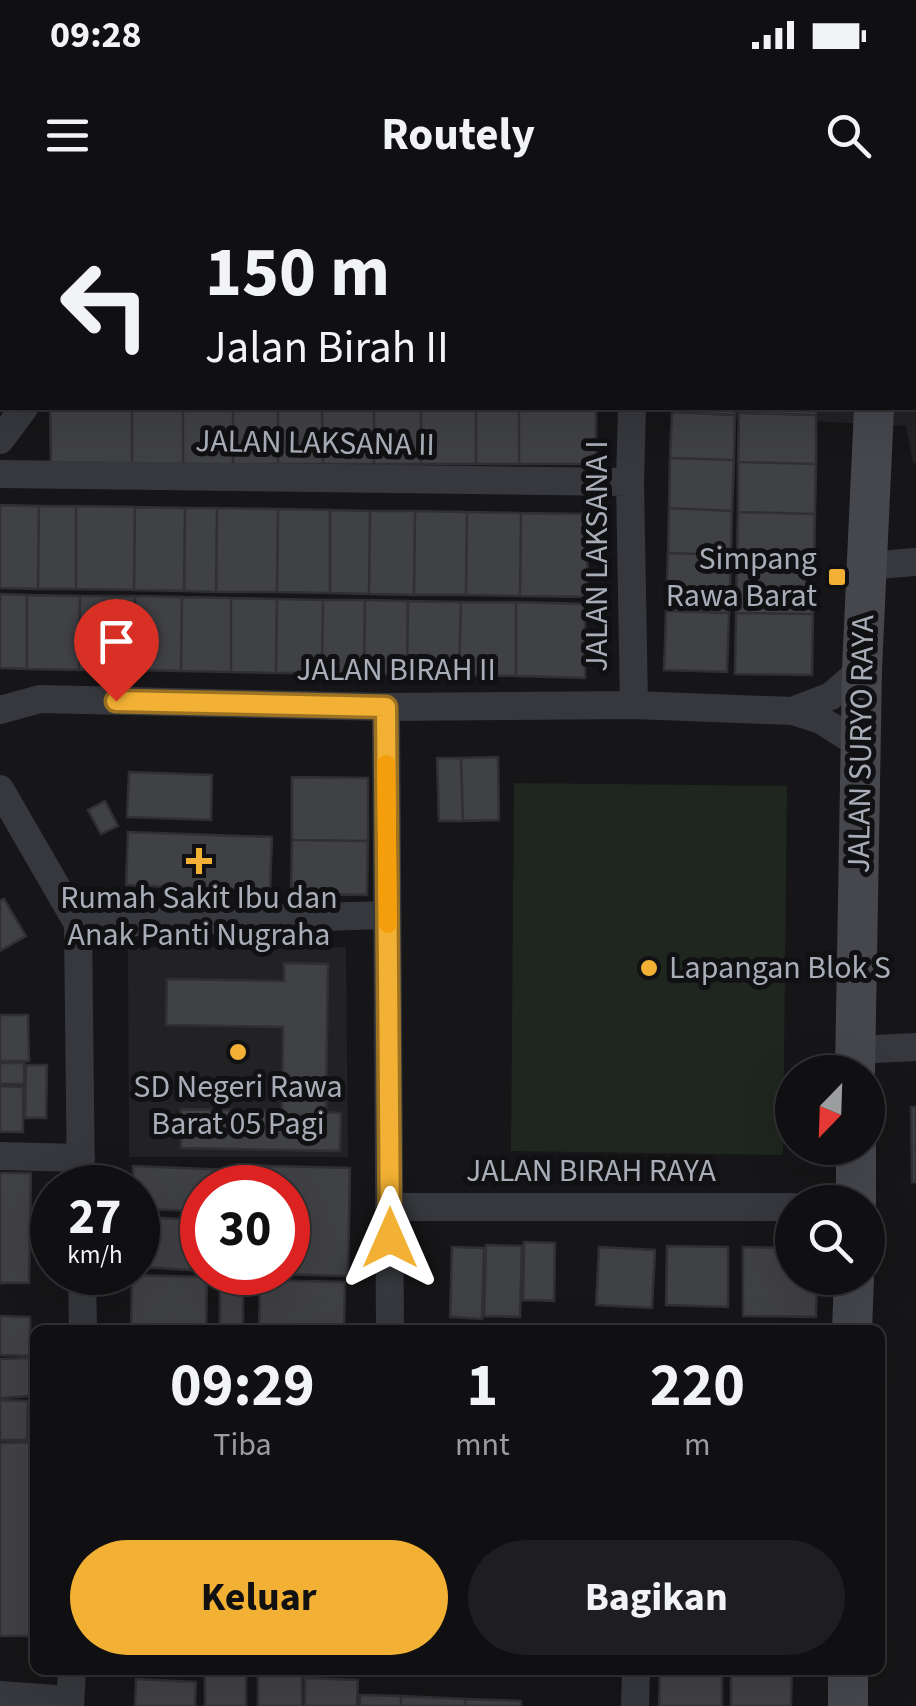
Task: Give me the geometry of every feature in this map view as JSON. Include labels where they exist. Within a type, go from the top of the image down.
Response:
[{"type":"main road","name":"JALAN SURYO RAYA","points":[[855,1055],[862,670],[873,410]]},
{"type":"main road","points":[[852,1325],[853,1295]]},
{"type":"main road","points":[[848,1675],[848,1706]]},
{"type":"street","points":[[0,440],[22,410]]},
{"type":"street","name":"JALAN LAKSANA I","points":[[632,410],[634,705]]},
{"type":"street","name":"JALAN LAKSANA II","points":[[0,474],[630,482]]},
{"type":"street","points":[[866,566],[916,562]]},
{"type":"street","name":"JALAN BIRAH II","points":[[792,711],[830,696],[862,670]]},
{"type":"street","name":"JALAN BIRAH II","points":[[0,710],[40,700],[386,707],[634,705],[792,711],[821,720],[860,744]]},
{"type":"street","points":[[386,707],[390,1325]]},
{"type":"street","points":[[0,789],[78,924],[81,1165]]},
{"type":"street","points":[[78,924],[388,916]]},
{"type":"street","points":[[879,1055],[916,1046]]},
{"type":"street","points":[[0,1156],[81,1158]]},
{"type":"street","name":"JALAN BIRAH RAYA","points":[[390,1207],[775,1206]]},
{"type":"street","points":[[82,1295],[82,1325]]},
{"type":"street","points":[[0,1695],[58,1703],[70,1675]]},
{"type":"street","points":[[635,1706],[636,1675]]},
{"type":"shaded area","points":[[734,410],[916,410],[916,463],[906,426],[734,417]]},
{"type":"shaded area","name":"Lapangan Blok S","points":[[514,783],[787,786],[784,1055],[775,1055],[775,1155],[511,1151]]},
{"type":"shaded area","name":"SD Negeri Rawa Barat 05 Pagi","points":[[128,947],[346,947],[348,1157],[129,1157]]},
{"type":"building","points":[[50,410],[132,410],[132,464],[51,464]]},
{"type":"building","points":[[132,410],[183,410],[183,464],[132,464]]},
{"type":"building","points":[[183,410],[233,410],[233,464],[183,464]]},
{"type":"building","points":[[233,410],[278,410],[278,464],[233,464]]},
{"type":"building","points":[[278,410],[322,410],[323,464],[278,464]]},
{"type":"building","points":[[322,410],[374,410],[374,464],[323,464]]},
{"type":"building","points":[[374,410],[421,410],[421,464],[374,464]]},
{"type":"building","points":[[421,410],[476,410],[476,464],[421,464]]},
{"type":"building","points":[[476,410],[519,410],[519,464],[476,464]]},
{"type":"building","points":[[519,410],[596,410],[596,464],[519,464]]},
{"type":"building","points":[[735,410],[735,415],[672,412]]},
{"type":"building","points":[[740,410],[816,410],[816,415],[739,413]]},
{"type":"building","points":[[672,412],[735,415],[734,460],[670,458]]},
{"type":"building","points":[[739,413],[816,415],[816,464],[738,462]]},
{"type":"building","points":[[670,458],[734,460],[732,511],[669,508]]},
{"type":"building","points":[[738,462],[816,464],[815,514],[738,512]]},
{"type":"building","points":[[0,505],[39,506],[38,589],[0,588]]},
{"type":"building","points":[[39,506],[76,506],[76,589],[38,589]]},
{"type":"building","points":[[76,506],[135,507],[134,590],[76,589]]},
{"type":"building","points":[[135,507],[185,508],[184,591],[134,590]]},
{"type":"building","points":[[185,508],[217,508],[216,592],[184,591]]},
{"type":"building","points":[[217,508],[278,509],[277,592],[216,592]]},
{"type":"building","points":[[669,508],[732,511],[731,555],[668,553]]},
{"type":"building","points":[[278,509],[330,510],[330,593],[277,592]]},
{"type":"building","points":[[330,510],[370,511],[369,594],[330,593]]},
{"type":"building","points":[[370,511],[415,511],[414,595],[369,594]]},
{"type":"building","points":[[415,511],[467,512],[466,595],[414,595]]},
{"type":"building","points":[[467,512],[521,513],[520,596],[466,595]]},
{"type":"building","points":[[738,512],[815,514],[814,561],[737,559]]},
{"type":"building","points":[[521,513],[588,514],[587,597],[520,596]]},
{"type":"building","points":[[668,553],[731,555],[729,613],[666,611]]},
{"type":"building","points":[[737,559],[814,561],[813,614],[736,613]]},
{"type":"building","points":[[0,594],[27,595],[27,669],[0,668]]},
{"type":"building","points":[[27,595],[80,596],[79,670],[27,669]]},
{"type":"building","points":[[80,596],[135,596],[134,670],[79,670]]},
{"type":"building","points":[[135,596],[182,597],[181,671],[134,670]]},
{"type":"building","points":[[182,597],[231,598],[231,672],[181,671]]},
{"type":"building","points":[[231,598],[277,599],[276,673],[231,672]]},
{"type":"building","points":[[277,599],[323,600],[322,673],[276,673]]},
{"type":"building","points":[[323,600],[365,600],[364,674],[322,673]]},
{"type":"building","points":[[365,600],[408,601],[407,675],[364,674]]},
{"type":"building","points":[[408,601],[461,602],[459,675],[407,675]]},
{"type":"building","points":[[461,602],[516,602],[516,676],[459,675]]},
{"type":"building","points":[[516,602],[585,604],[585,678],[516,676]]},
{"type":"building","points":[[666,611],[729,613],[727,672],[664,670]]},
{"type":"building","points":[[736,613],[813,614],[812,675],[735,674]]},
{"type":"building","points":[[498,757],[499,820],[463,821],[461,758]]},
{"type":"building","points":[[437,758],[461,758],[463,821],[439,821]]},
{"type":"building","points":[[129,772],[212,775],[211,820],[127,817]]},
{"type":"building","points":[[292,777],[368,778],[368,841],[292,840]]},
{"type":"building","points":[[105,801],[118,826],[101,834],[88,810]]},
{"type":"building","name":"Rumah Sakit Ibu dan Anak Panti Nugraha","points":[[128,832],[272,837],[270,891],[126,885]]},
{"type":"building","points":[[292,840],[368,841],[367,895],[291,894]]},
{"type":"building","points":[[4,899],[26,936],[0,951],[0,901]]},
{"type":"building","points":[[284,963],[328,964],[326,1112],[341,1113],[340,1151],[181,1148],[181,1109],[282,1111],[283,1027],[166,1025],[167,979],[284,981]]},
{"type":"building","points":[[0,1015],[28,1015],[29,1061],[0,1061]]},
{"type":"building","points":[[0,1063],[24,1063],[24,1084],[0,1084]]},
{"type":"building","points":[[26,1065],[47,1065],[46,1118],[25,1118]]},
{"type":"building","points":[[0,1086],[23,1087],[23,1132],[0,1132]]},
{"type":"building","points":[[911,1107],[916,1107],[916,1182],[912,1182]]},
{"type":"building","points":[[160,1167],[180,1168],[180,1210],[160,1210]]},
{"type":"building","points":[[310,1167],[350,1168],[348,1276],[310,1275]]},
{"type":"building","points":[[0,1173],[30,1173],[29,1283],[0,1283]]},
{"type":"building","points":[[160,1218],[180,1219],[180,1270],[160,1268]]},
{"type":"building","points":[[524,1242],[555,1243],[554,1301],[523,1300]]},
{"type":"building","points":[[486,1245],[522,1246],[520,1317],[484,1316]]},
{"type":"building","points":[[667,1246],[728,1247],[728,1307],[666,1305]]},
{"type":"building","points":[[452,1247],[484,1248],[482,1319],[450,1317]]},
{"type":"building","points":[[599,1247],[655,1250],[652,1308],[596,1305]]},
{"type":"building","points":[[743,1247],[775,1248],[775,1295],[817,1295],[816,1317],[743,1316]]},
{"type":"building","points":[[160,1276],[180,1276],[180,1295],[207,1295],[206,1325],[131,1325],[132,1295],[160,1295]]},
{"type":"building","points":[[310,1281],[345,1282],[344,1325],[259,1325],[260,1295],[310,1295]]},
{"type":"building","points":[[220,1295],[243,1295],[243,1325],[220,1325]]},
{"type":"building","points":[[0,1316],[30,1317],[30,1356],[0,1355]]},
{"type":"building","points":[[29,1358],[30,1396],[0,1398],[0,1359]]},
{"type":"building","points":[[0,1400],[28,1401],[27,1440],[0,1440]]},
{"type":"building","points":[[30,1442],[30,1636],[0,1636],[0,1443]]},
{"type":"building","points":[[205,1675],[246,1675],[246,1706],[205,1706]]},
{"type":"building","points":[[660,1675],[722,1675],[722,1706],[659,1706]]},
{"type":"building","points":[[731,1675],[792,1675],[791,1706],[731,1706]]},
{"type":"building","points":[[258,1676],[302,1676],[302,1706],[258,1706]]},
{"type":"building","points":[[305,1678],[358,1680],[357,1706],[305,1706]]},
{"type":"building","points":[[136,1679],[196,1682],[195,1706],[135,1706]]},
{"type":"building","points":[[360,1695],[401,1696],[401,1706],[360,1706]]},
{"type":"building","points":[[401,1696],[465,1699],[465,1706],[401,1706]]},
{"type":"building","points":[[465,1699],[521,1701],[521,1706],[465,1706]]},
{"type":"slow traffic","points":[[386,764],[388,924]]},
{"type":"place","name":"Simpang Rawa Barat","points":[[837,577]]},
{"type":"place","name":"Rumah Sakit Ibu dan Anak Panti Nugraha","points":[[199,861]]},
{"type":"place","name":"Lapangan Blok S","points":[[649,968]]},
{"type":"place","name":"SD Negeri Rawa Barat 05 Pagi","points":[[238,1052]]},
{"type":"route","points":[[116,701],[386,707],[390,1238]]}]
